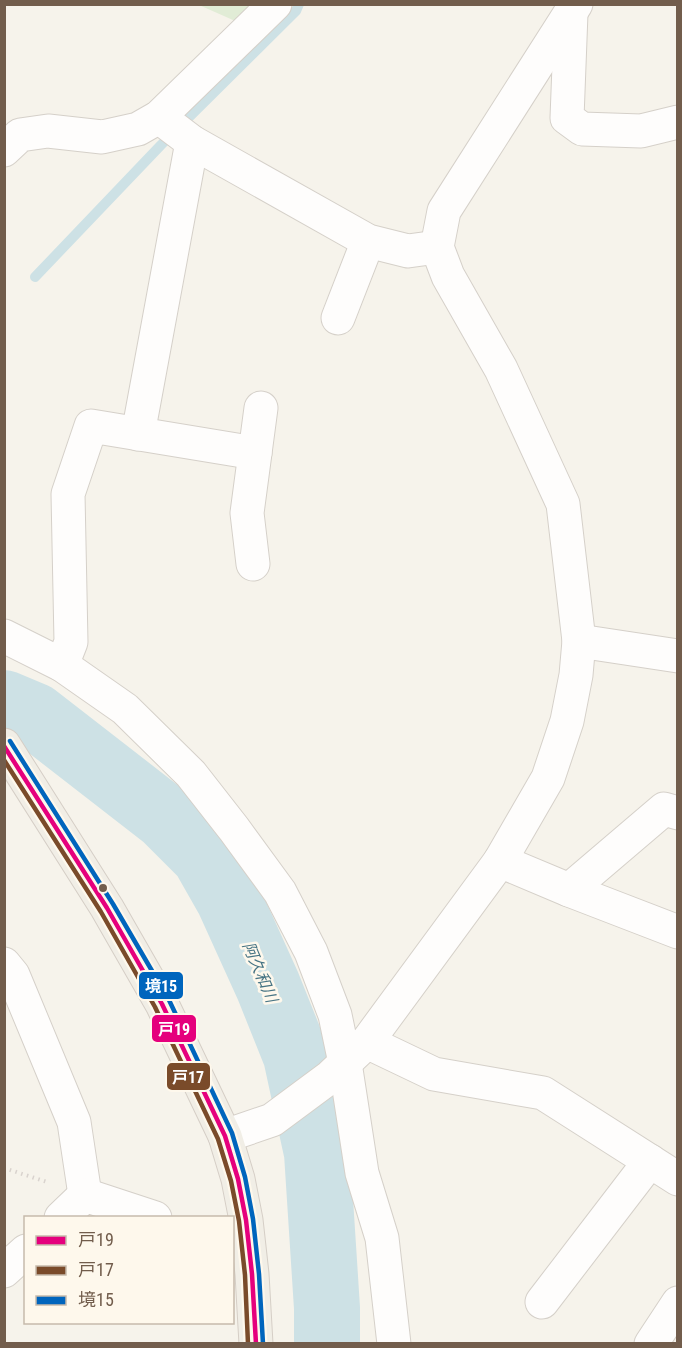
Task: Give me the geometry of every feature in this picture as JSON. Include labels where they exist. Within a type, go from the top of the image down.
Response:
[{"type":"main road","points":[[4,745],[107,908],[162,1004],[225,1136],[238,1179],[240,1236],[252,1274],[256,1344]]},
{"type":"street","points":[[10,132],[48,131],[102,137],[138,129],[159,117],[275,4]]},
{"type":"street","points":[[573,8],[567,118],[582,129],[641,131],[678,122]]},
{"type":"street","points":[[225,1136],[272,1120],[347,1060],[500,861],[548,778],[567,721],[576,675],[579,641],[563,504],[501,369],[448,276],[437,247],[444,211],[573,8]]},
{"type":"street","points":[[159,117],[192,142],[368,241],[408,251],[437,247]]},
{"type":"street","points":[[138,434],[192,142]]},
{"type":"street","points":[[338,318],[368,241]]},
{"type":"street","points":[[253,564],[247,513],[261,408]]},
{"type":"street","points":[[62,665],[71,642],[68,494],[91,426],[255,453]]},
{"type":"street","points":[[4,636],[62,665],[125,710],[191,774],[280,892],[311,952],[335,1015],[347,1060],[362,1173],[382,1238],[394,1344]]},
{"type":"street","points":[[579,641],[678,656]]},
{"type":"street","points":[[569,890],[664,809],[678,813]]},
{"type":"street","points":[[500,861],[678,932]]},
{"type":"street","points":[[4,964],[13,975],[74,1122],[85,1195]]},
{"type":"street","points":[[347,1060],[543,1093],[678,1179]]},
{"type":"street","points":[[542,1302],[650,1161]]},
{"type":"street","points":[[63,1216],[85,1195]]},
{"type":"street","points":[[85,1195],[149,1216]]},
{"type":"street","points":[[4,1271],[24,1253]]},
{"type":"street","points":[[651,1344],[678,1303]]},
{"type":"path","points":[[4,1168],[23,1174]]},
{"type":"green space","points":[[199,5],[250,5],[242,24]]},
{"type":"waterway","points":[[35,277],[161,145],[296,11],[299,4]]},
{"type":"waterway","name":"阿久和川","points":[[4,703],[35,716],[165,817],[204,856],[229,900],[268,986],[296,1056],[317,1153],[327,1308],[327,1344]]},
{"type":"transit line","name":"境15","points":[[10,741],[113,904],[169,1000],[232,1133],[245,1177],[253,1219],[263,1344]]},
{"type":"transit line","name":"戸19","points":[[4,746],[107,908],[162,1004],[225,1136],[238,1179],[246,1220],[256,1344]]},
{"type":"transit line","name":"戸17","points":[[4,760],[101,912],[155,1007],[218,1139],[231,1181],[239,1221],[245,1275],[248,1344]]}]
